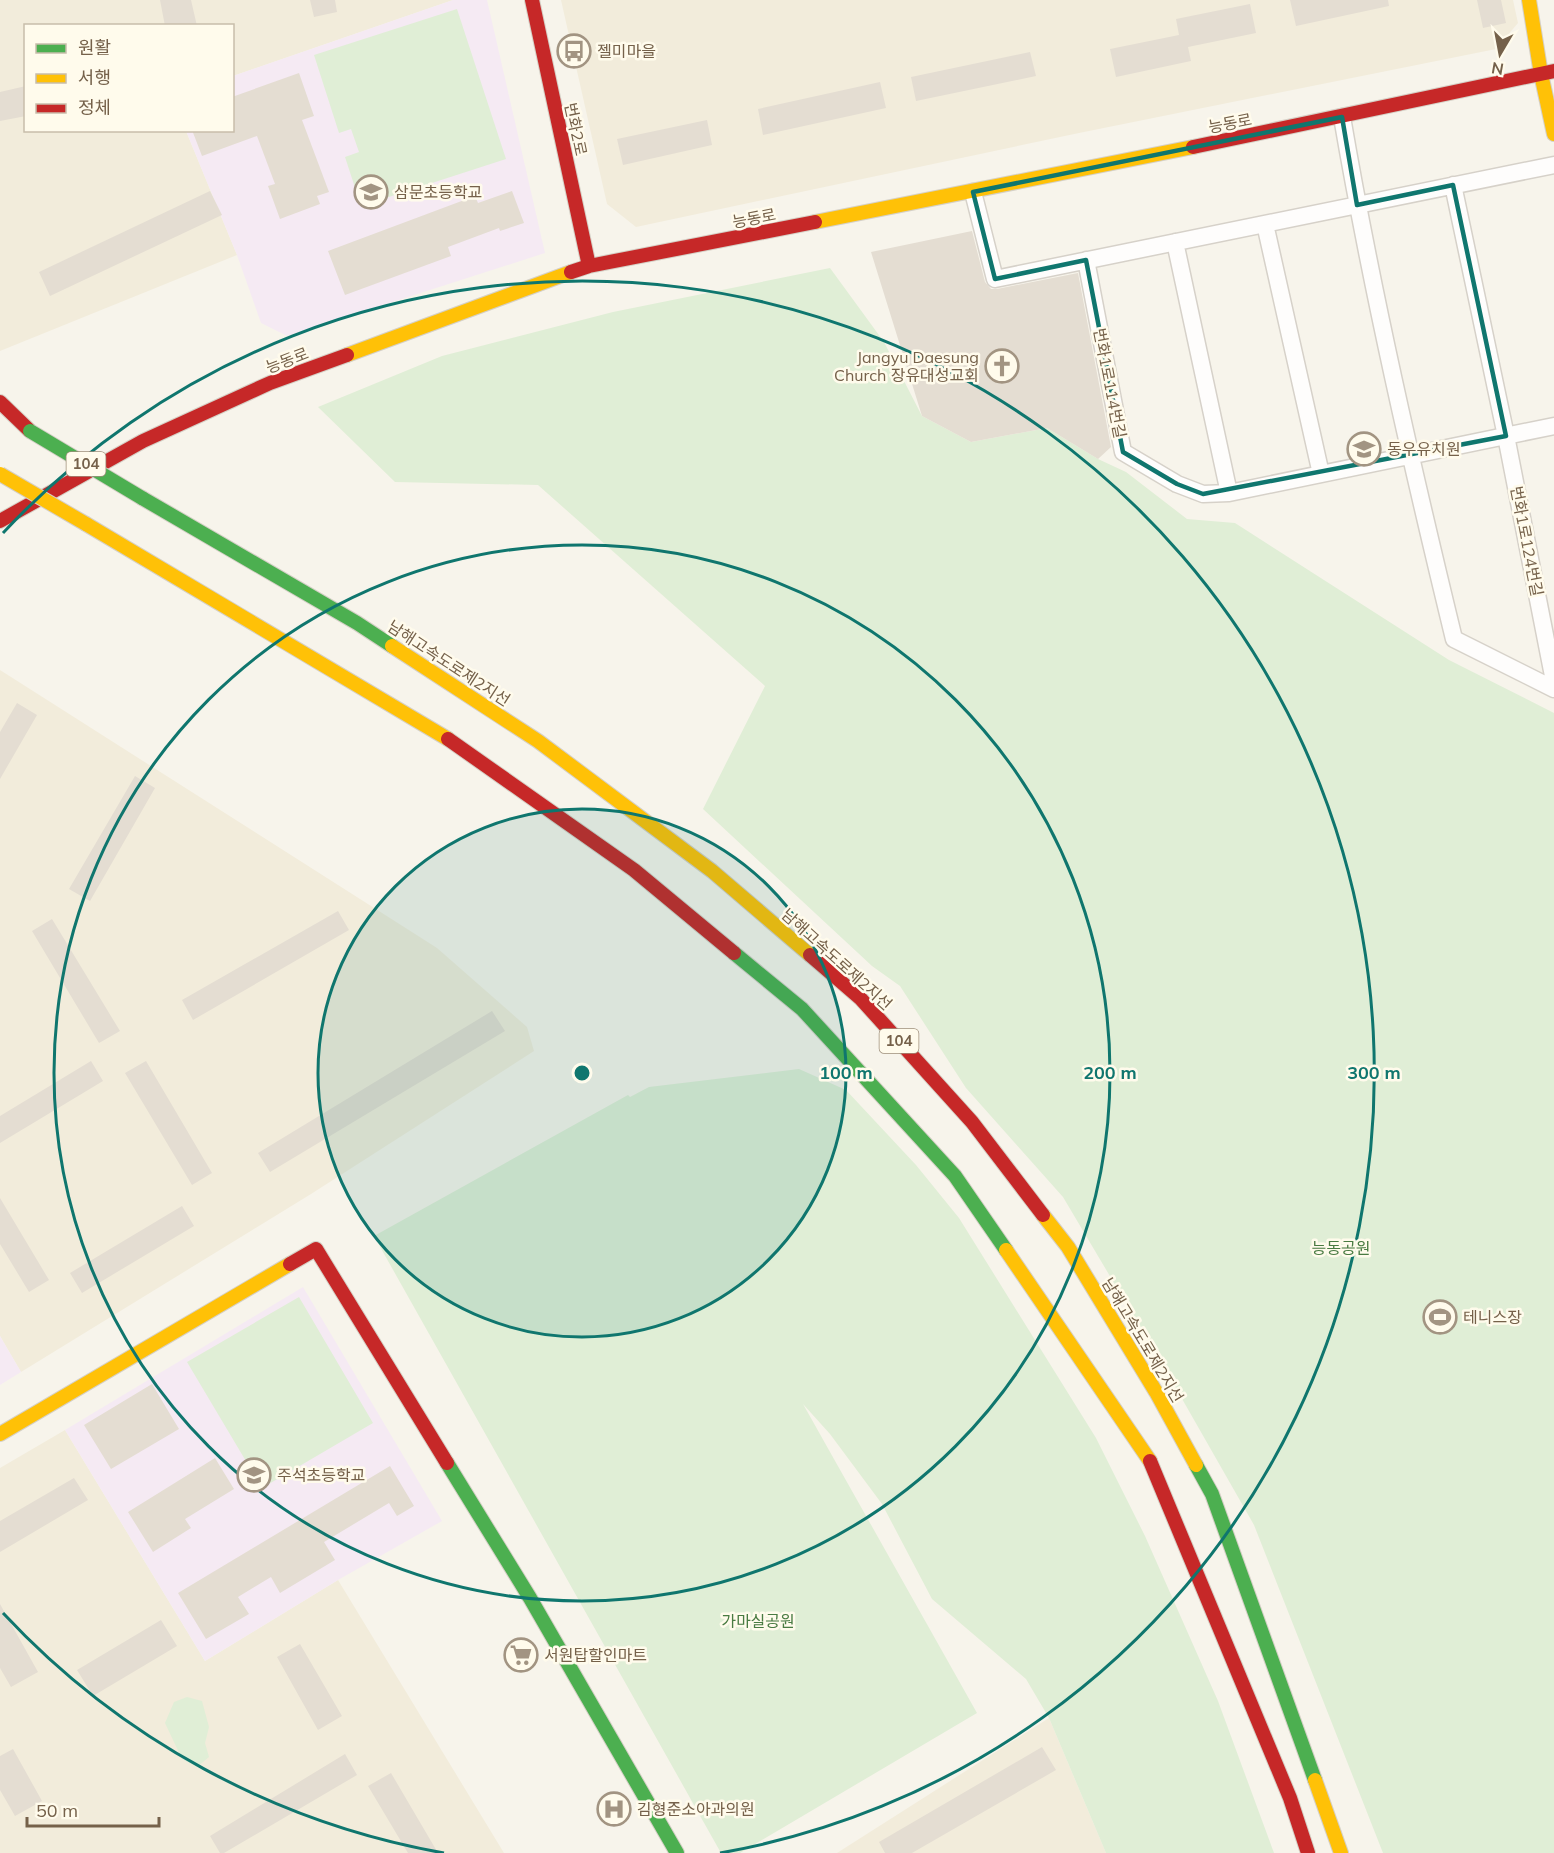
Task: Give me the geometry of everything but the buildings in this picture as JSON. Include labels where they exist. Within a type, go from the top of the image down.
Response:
[{"type":"main road","name":"번화2로","points":[[532,0],[588,266]]},
{"type":"main road","points":[[1529,0],[1548,73],[1554,134]]},
{"type":"main road","name":"능동로","points":[[0,520],[143,441],[270,384],[588,266],[973,192],[1548,73]]},
{"type":"main road","points":[[0,402],[30,431]]},
{"type":"main road","name":"남해고속도로제2지선","points":[[0,412],[357,623],[519,728],[712,871],[861,999],[972,1122],[1068,1247],[1156,1392],[1212,1494],[1341,1853]]},
{"type":"main road","points":[[0,474],[454,742],[634,870],[802,1009],[955,1176],[1148,1456],[1290,1798],[1308,1853]]},
{"type":"main road","points":[[0,1434],[316,1249],[530,1598],[677,1853]]},
{"type":"street","points":[[1342,117],[1357,205],[1410,456],[1454,639],[1554,689]]},
{"type":"street","points":[[973,192],[995,279],[1554,165]]},
{"type":"street","points":[[1453,185],[1506,436]]},
{"type":"street","points":[[1265,224],[1321,474]]},
{"type":"street","points":[[1175,242],[1229,493],[1554,426]]},
{"type":"street","name":"번화1로114번길","points":[[1086,261],[1123,452],[1177,484],[1203,494],[1229,493]]},
{"type":"street","name":"번화1로124번길","points":[[1506,436],[1554,681]]},
{"type":"highlighted area","points":[[1342,117],[1357,205],[1453,185],[1506,436],[1203,494],[1177,484],[1123,452],[1086,260],[995,279],[973,192]]},
{"type":"shaded area","points":[[0,0],[453,0],[234,76],[234,24],[24,24],[24,132],[186,132],[237,255],[0,351]]},
{"type":"shaded area","name":"삼문초등학교","points":[[453,0],[487,0],[545,253],[287,336],[261,323],[237,255],[186,132],[234,132],[234,76]]},
{"type":"shaded area","points":[[561,0],[1513,0],[1518,23],[1496,49],[1079,133],[636,227],[607,204]]},
{"type":"shaded area","points":[[0,670],[437,948],[527,1027],[534,1051],[311,1194],[21,1372],[0,1336]]},
{"type":"shaded area","name":"주석초등학교","points":[[303,1287],[442,1521],[338,1580],[205,1661],[65,1430]]},
{"type":"shaded area","points":[[0,1336],[21,1372],[0,1385]]},
{"type":"shaded area","points":[[65,1430],[205,1661],[338,1580],[504,1853],[0,1853],[0,1468]]},
{"type":"shaded area","points":[[1049,1718],[1106,1853],[837,1853]]},
{"type":"green space","points":[[457,9],[506,159],[361,206],[345,157],[359,152],[351,129],[339,133],[314,55]]},
{"type":"green space","name":"능동공원","points":[[830,268],[884,342],[922,416],[971,442],[1047,428],[1098,459],[1126,472],[1187,519],[1235,523],[1449,660],[1554,713],[1554,1853],[1383,1853],[1254,1525],[1063,1197],[966,1088],[900,986],[872,966],[703,809],[765,686],[538,485],[395,482],[318,407],[442,356],[613,312]]},
{"type":"green space","name":"가마실공원","points":[[799,1069],[846,1090],[916,1165],[959,1218],[1096,1438],[1145,1536],[1218,1701],[1274,1853],[1106,1853],[1049,1718],[1026,1679],[932,1599],[882,1504],[830,1434],[803,1404],[977,1713],[740,1853],[721,1853],[374,1236],[628,1095],[630,1097],[649,1087]]},
{"type":"green space","points":[[299,1297],[373,1423],[262,1488],[187,1362]]},
{"type":"green space","points":[[187,1697],[202,1701],[209,1727],[205,1743],[209,1757],[197,1767],[182,1759],[165,1723],[174,1702]]},
{"type":"traffic: fast","points":[[30,431],[142,498]]},
{"type":"traffic: fast","points":[[142,498],[357,623],[392,646]]},
{"type":"traffic: fast","points":[[734,953],[802,1009],[955,1176],[1006,1250]]},
{"type":"traffic: fast","points":[[447,1463],[530,1598],[677,1853]]},
{"type":"traffic: fast","points":[[1196,1465],[1212,1494],[1315,1780]]},
{"type":"traffic: slow","points":[[1529,0],[1554,134]]},
{"type":"traffic: slow","points":[[815,222],[1193,147]]},
{"type":"traffic: slow","points":[[347,355],[571,272]]},
{"type":"traffic: slow","points":[[0,474],[86,524]]},
{"type":"traffic: slow","points":[[86,524],[448,739]]},
{"type":"traffic: slow","points":[[392,646],[538,741],[712,871],[810,955]]},
{"type":"traffic: slow","points":[[1043,1215],[1068,1247],[1156,1392],[1196,1465]]},
{"type":"traffic: slow","points":[[1006,1250],[1150,1461]]},
{"type":"traffic: slow","points":[[0,1434],[290,1264]]},
{"type":"traffic: slow","points":[[1315,1780],[1341,1853]]},
{"type":"traffic: jam","points":[[532,0],[589,266]]},
{"type":"traffic: jam","points":[[1193,147],[1554,71]]},
{"type":"traffic: jam","points":[[571,272],[589,266],[815,222]]},
{"type":"traffic: jam","points":[[0,521],[143,441],[270,383],[347,355]]},
{"type":"traffic: jam","points":[[0,402],[30,431]]},
{"type":"traffic: jam","points":[[448,739],[634,870],[734,953]]},
{"type":"traffic: jam","points":[[810,955],[861,999],[972,1122],[1043,1215]]},
{"type":"traffic: jam","points":[[290,1264],[316,1249],[447,1463]]},
{"type":"traffic: jam","points":[[1150,1461],[1290,1798],[1308,1853]]},
{"type":"place","name":"젤미마을","points":[[574,51]]},
{"type":"place","name":"삼문초등학교","points":[[371,192]]},
{"type":"place","name":"Jangyu Daesung Church 장유대성교회","points":[[1002,366]]},
{"type":"place","name":"동우유치원","points":[[1364,449]]},
{"type":"place","name":"테니스장","points":[[1440,1317]]},
{"type":"place","name":"주석초등학교","points":[[254,1475]]},
{"type":"place","name":"서원탑할인마트","points":[[521,1655]]},
{"type":"place","name":"김형준소아과의원","points":[[614,1809]]}]
